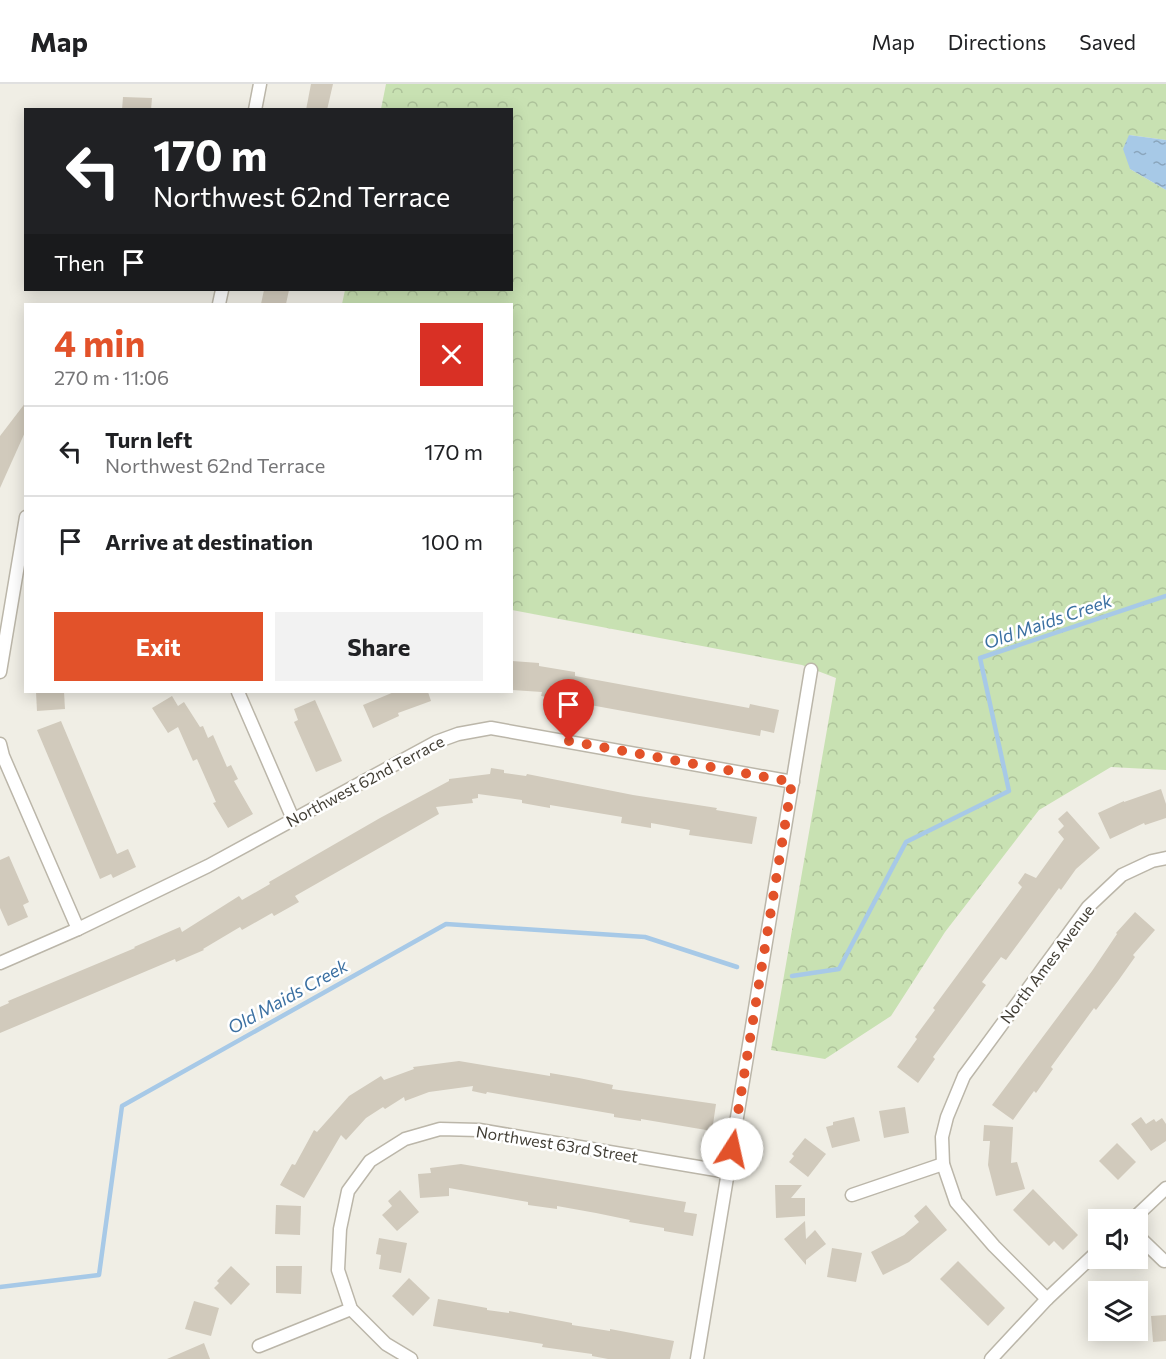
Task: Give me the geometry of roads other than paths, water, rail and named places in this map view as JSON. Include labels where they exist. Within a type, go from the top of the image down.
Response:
[{"type":"street","points":[[255,108],[260,84]]},
{"type":"street","points":[[0,672],[24,530]]},
{"type":"street","points":[[697,1359],[811,670]]},
{"type":"street","points":[[238,693],[293,819]]},
{"type":"street","name":"Northwest 62nd Terrace","points":[[0,963],[78,929],[208,866],[436,742],[458,734],[491,728],[792,782]]},
{"type":"street","points":[[0,744],[3,756],[78,929]]},
{"type":"street","name":"North Ames Avenue","points":[[943,1164],[942,1137],[964,1076],[1088,907],[1122,874],[1152,861],[1166,858]]},
{"type":"street","name":"Northwest 63rd Street","points":[[351,1309],[338,1270],[340,1229],[348,1191],[370,1161],[405,1139],[440,1129],[479,1130],[728,1172]]},
{"type":"street","points":[[852,1195],[943,1164],[956,1202],[994,1246],[1047,1299]]},
{"type":"street","points":[[1144,1209],[1166,1188]]},
{"type":"street","points":[[1148,1245],[1164,1261]]},
{"type":"street","points":[[991,1359],[1047,1299],[1088,1260]]},
{"type":"street","points":[[259,1346],[351,1309],[386,1344],[411,1359]]},
{"type":"water","points":[[1129,135],[1166,140],[1166,190],[1130,169],[1123,149]]},
{"type":"waterway","name":"Old Maids Creek","points":[[792,976],[839,969],[906,842],[1009,791],[980,658],[1166,596]]},
{"type":"waterway","name":"Old Maids Creek","points":[[0,1287],[99,1275],[122,1106],[446,924],[645,937],[737,967]]}]
